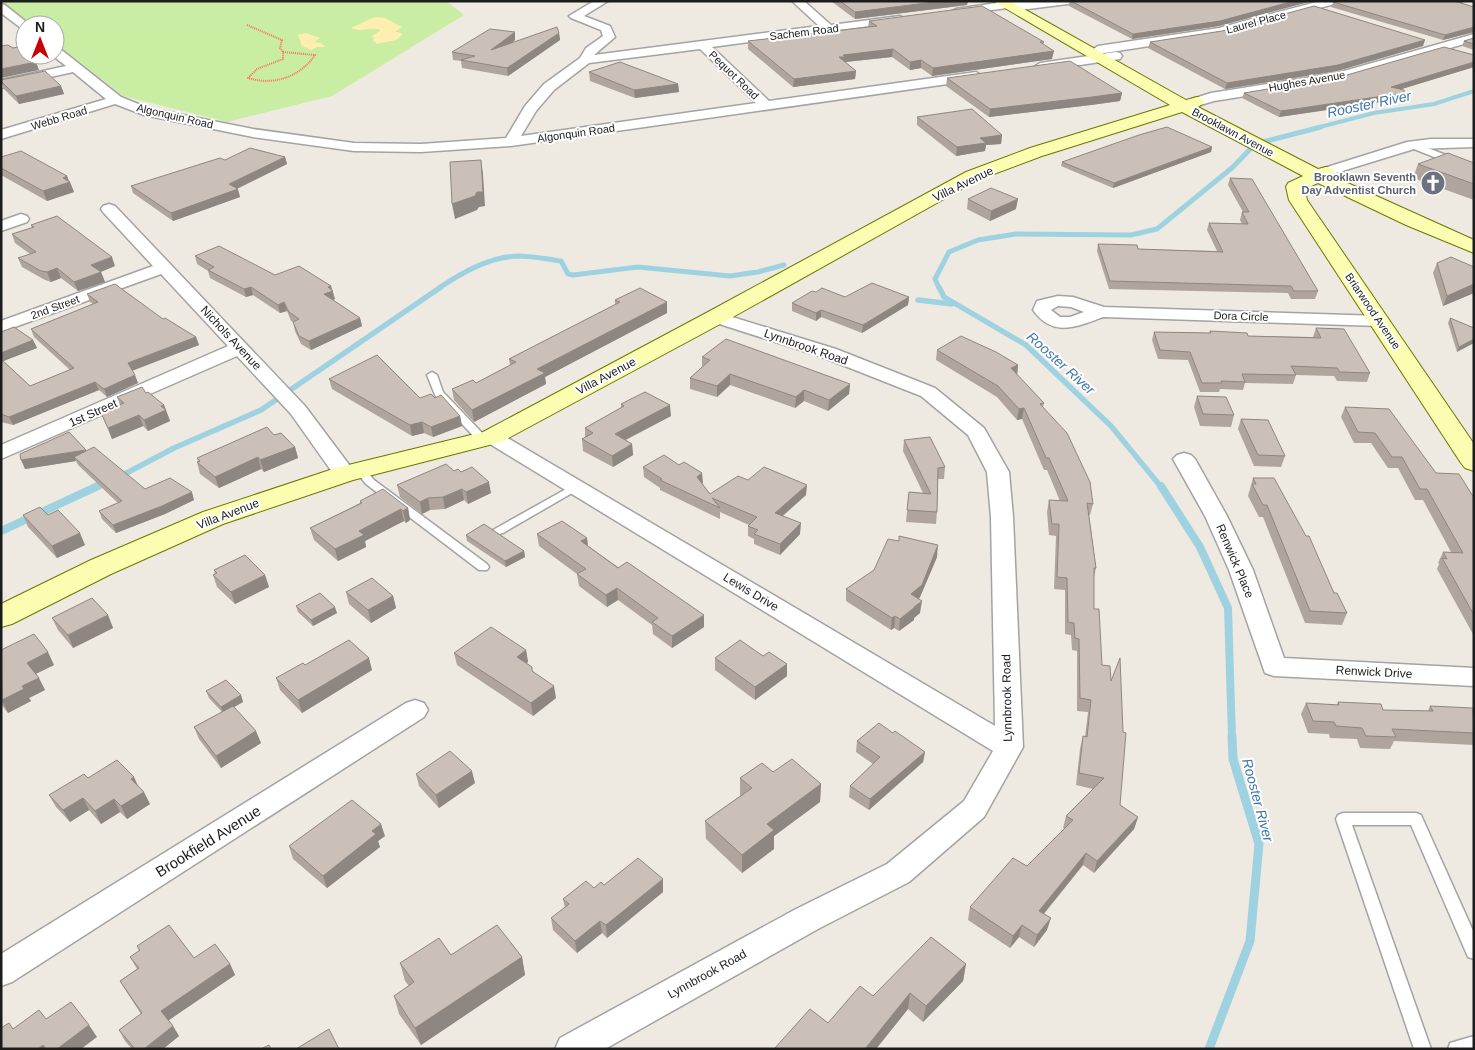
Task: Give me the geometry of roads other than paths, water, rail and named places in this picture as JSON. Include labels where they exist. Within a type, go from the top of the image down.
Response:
[{"type":"main road","name":"Brooklawn Avenue","points":[[1015,4],[1279,152],[1474,247]]},
{"type":"main road","name":"Villa Avenue","points":[[1,616],[101,567],[213,518],[278,494],[353,472],[438,452],[487,438],[716,317],[972,176],[1036,152],[1191,104]]},
{"type":"main road","name":"Brooklawn Avenue","points":[[1321,174],[1474,237]]},
{"type":"main road","name":"Briarwood Avenue","points":[[1321,174],[1295,187],[1298,200],[1474,463]]},
{"type":"street","points":[[511,142],[530,109],[549,87],[585,60],[590,51],[610,37],[606,28],[575,16],[603,1]]},
{"type":"street","points":[[797,1],[829,29]]},
{"type":"street","points":[[948,13],[1015,4],[1068,1]]},
{"type":"street","points":[[1298,1],[1314,6]]},
{"type":"street","name":"Laurel Place","points":[[1102,54],[1220,31],[1314,6],[1333,7]]},
{"type":"street","points":[[1,7],[15,18]]},
{"type":"street","name":"Sachem Road","points":[[585,60],[910,18]]},
{"type":"street","name":"Hughes Avenue","points":[[1191,104],[1211,98],[1338,77],[1474,37]]},
{"type":"street","points":[[1424,40],[1467,54]]},
{"type":"street","name":"Pequot Road","points":[[702,44],[766,106]]},
{"type":"street","points":[[1031,68],[1102,54]]},
{"type":"street","name":"Algonquin Road","points":[[65,60],[116,100],[144,111],[344,146],[421,148],[511,142],[985,75]]},
{"type":"street","points":[[1,84],[75,68]]},
{"type":"street","name":"Webb Road","points":[[1,135],[116,100]]},
{"type":"street","points":[[1321,174],[1412,145],[1474,143]]},
{"type":"street","name":"Nichols Avenue","points":[[109,209],[298,410],[353,472]]},
{"type":"street","points":[[1,226],[21,219]]},
{"type":"street","name":"2nd Street","points":[[1,328],[165,267]]},
{"type":"street","name":"Dora Circle","points":[[1102,312],[1380,321]]},
{"type":"street","name":"Lynnbrook Road","points":[[572,1049],[806,919],[898,873],[974,809],[1009,747],[1002,517],[999,481],[998,472],[977,432],[928,392],[829,354],[716,317]]},
{"type":"street","name":"1st Street","points":[[1,453],[239,348]]},
{"type":"street","name":"Lewis Drive","points":[[487,438],[575,487],[1009,747]]},
{"type":"street","name":"Renwick Place","points":[[1184,459],[1216,516],[1241,570],[1274,668]]},
{"type":"street","name":"Renwick Drive","points":[[1274,668],[1474,677]]},
{"type":"street","name":"Brookfield Avenue","points":[[1,972],[414,710]]},
{"type":"lane","points":[[1412,145],[1474,168]]},
{"type":"lane","points":[[432,376],[438,393],[487,438]]},
{"type":"lane","points":[[353,472],[370,482],[483,567]]},
{"type":"lane","points":[[500,530],[575,487]]},
{"type":"lane","points":[[1424,1049],[1343,819],[1416,820],[1474,952]]},
{"type":"lane","points":[[1456,1049],[1474,1044]]},
{"type":"waterway","name":"Rooster River","points":[[1316,128],[1374,113],[1434,104],[1474,91]]},
{"type":"waterway","name":"Rooster River","points":[[939,288],[935,279],[949,252],[978,240],[1016,234],[1131,235],[1157,229],[1233,167],[1255,144],[1321,127]]},
{"type":"waterway","points":[[439,288],[477,266],[497,259],[518,256],[561,261],[568,274],[573,275],[638,267],[730,276],[758,272],[784,265]]},
{"type":"waterway","points":[[119,477],[174,448],[261,410],[441,287]]},
{"type":"waterway","name":"Rooster River","points":[[939,287],[944,297],[1026,345],[1111,426],[1162,488]]},
{"type":"waterway","points":[[918,300],[952,304]]},
{"type":"waterway","points":[[96,488],[108,482]]},
{"type":"waterway","points":[[1,531],[98,486]]},
{"type":"waterway","name":"Rooster River","points":[[1161,486],[1200,547],[1228,608],[1232,738]]},
{"type":"waterway","name":"Rooster River","points":[[1209,1049],[1250,941],[1259,844],[1233,759],[1232,736]]},
{"type":"place","name":"Brooklawn Seventh Day Adventist Church","points":[[1433,183]]}]
